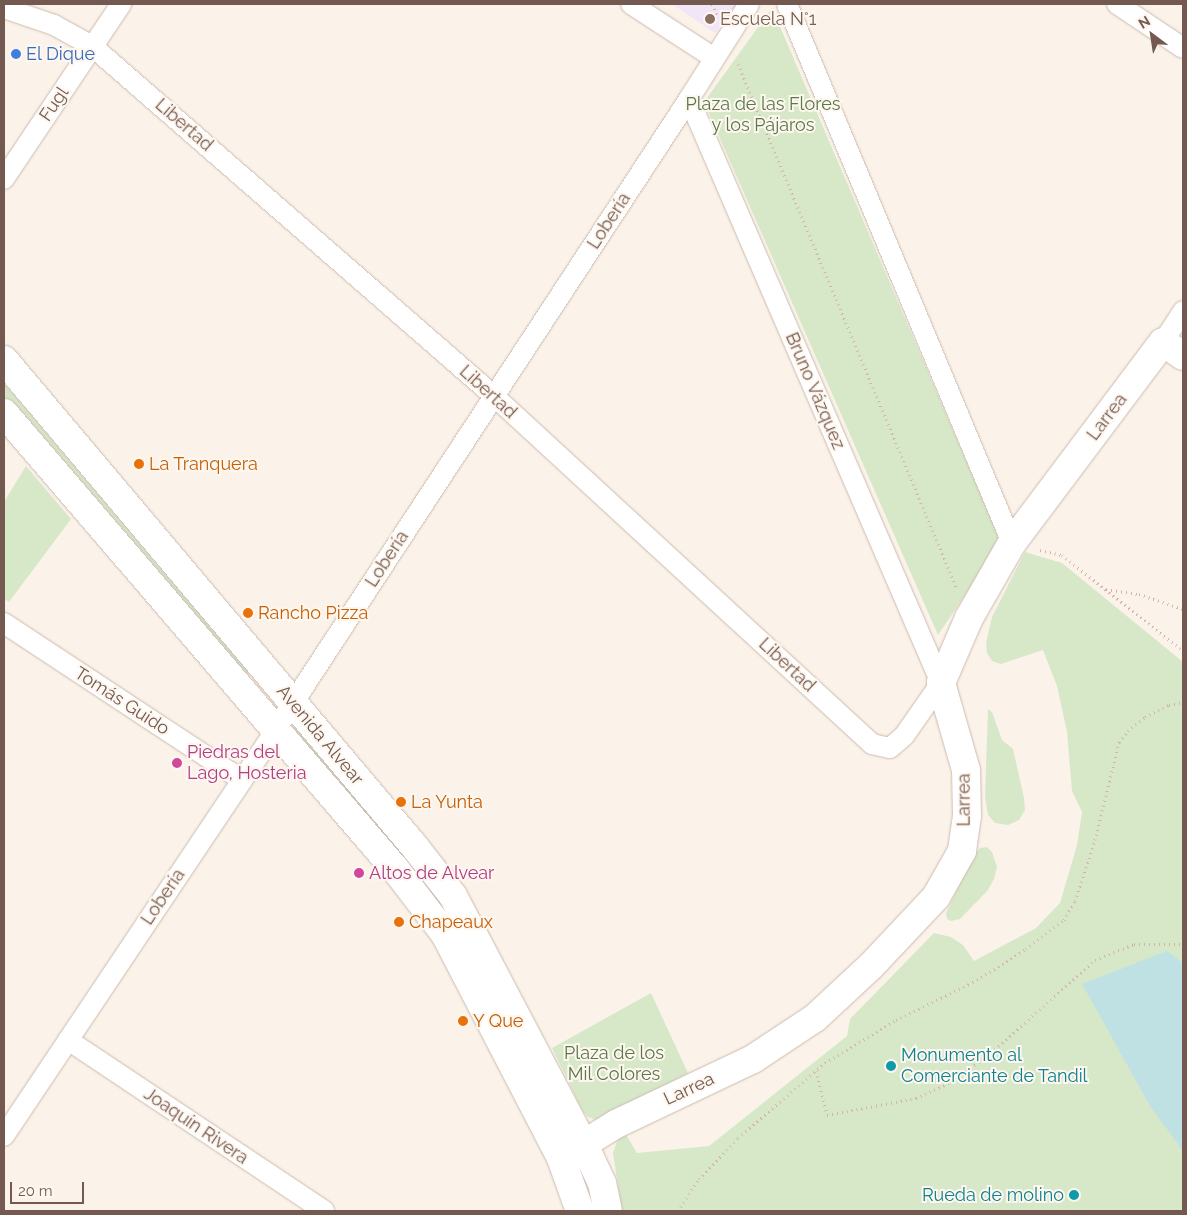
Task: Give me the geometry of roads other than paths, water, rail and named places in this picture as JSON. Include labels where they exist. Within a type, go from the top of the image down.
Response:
[{"type":"main road","name":"Larrea","points":[[573,1152],[616,1124],[753,1058],[815,1018],[871,966],[936,897],[962,851],[967,816],[966,770],[941,683],[968,618],[1012,543],[1173,349]]},
{"type":"main road","name":"Avenida Alvear","points":[[4,360],[414,846],[453,896],[573,1152]]},
{"type":"main road","name":"Avenida Alvear","points":[[4,413],[396,870],[445,934],[573,1152]]},
{"type":"main road","points":[[573,1152],[580,1211]]},
{"type":"main road","points":[[573,1152],[602,1183],[608,1211]]},
{"type":"street","name":"Fugl","points":[[4,179],[121,4]]},
{"type":"street","points":[[631,4],[714,58]]},
{"type":"street","name":"Lobería","points":[[4,1136],[276,729],[689,99],[749,4]]},
{"type":"street","points":[[787,4],[1012,543]]},
{"type":"street","points":[[1117,4],[1183,48]]},
{"type":"street","name":"Libertad","points":[[4,8],[54,25],[92,46],[494,396],[872,744],[890,748],[904,736],[941,683]]},
{"type":"street","name":"Bruno Vázquez","points":[[689,99],[941,683]]},
{"type":"street","name":"Larrea","points":[[1173,349],[1183,310]]},
{"type":"street","name":"Tomás Guido","points":[[4,623],[241,779]]},
{"type":"street","name":"Joaquín Rivera","points":[[68,1040],[324,1211]]},
{"type":"water","points":[[1167,951],[1183,963],[1183,1151],[1150,1106],[1082,984]]},
{"type":"place","name":"Escuela N°1","points":[[710,19]]},
{"type":"place","name":"El Dique","points":[[16,54]]},
{"type":"place","name":"La Tranquera","points":[[139,464]]},
{"type":"place","name":"Rancho Pizza","points":[[248,613]]},
{"type":"place","name":"Piedras del Lago, Hosteria","points":[[177,763]]},
{"type":"place","name":"La Yunta","points":[[401,802]]},
{"type":"place","name":"Altos de Alvear","points":[[359,873]]},
{"type":"place","name":"Chapeaux","points":[[399,922]]},
{"type":"place","name":"Y Que","points":[[463,1021]]},
{"type":"place","name":"Monumento al Comerciante de Tandil","points":[[891,1066]]},
{"type":"place","name":"Rueda de molino","points":[[1074,1195]]},
{"type":"park label","name":"Plaza de las Flores y los Pájaros","points":[[763,115]]},
{"type":"park label","name":"Plaza de los Mil Colores","points":[[614,1064]]}]
